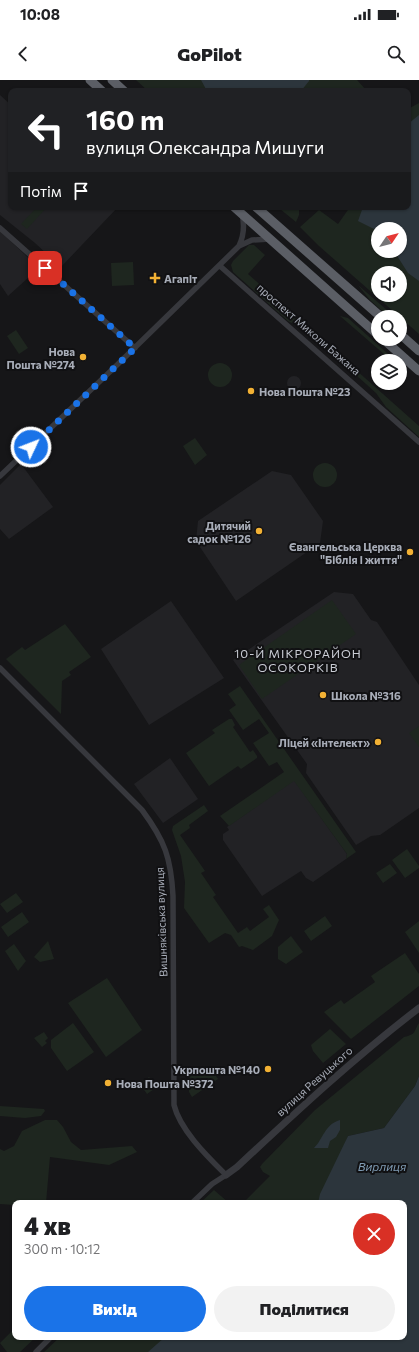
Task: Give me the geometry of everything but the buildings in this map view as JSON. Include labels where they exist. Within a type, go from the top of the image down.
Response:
[{"type":"highway","points":[[90,80],[99,88]]},
{"type":"highway","points":[[112,80],[121,88]]},
{"type":"highway","points":[[237,210],[371,329]]},
{"type":"highway","points":[[259,210],[373,310]]},
{"type":"highway","points":[[407,340],[419,351]]},
{"type":"highway","points":[[391,346],[419,371]]},
{"type":"street","points":[[0,476],[135,348],[239,246],[243,239],[244,228],[241,214]]},
{"type":"street","points":[[0,228],[135,348]]},
{"type":"street","points":[[239,246],[252,240],[270,239]]},
{"type":"street","name":"проспект Миколи Бажана","points":[[220,266],[419,442]]},
{"type":"street","name":"Вишняківська вулиця","points":[[0,668],[132,798],[151,822],[161,839],[169,860],[172,875],[174,1105],[176,1115],[185,1129],[226,1175]]},
{"type":"street","name":"вулиця Ревуцького","points":[[226,1175],[237,1167],[300,1108],[360,1055],[419,1008]]},
{"type":"street","points":[[195,1200],[212,1184],[226,1175]]},
{"type":"street","points":[[36,1352],[48,1340]]},
{"type":"shaded area","points":[[136,80],[357,80],[364,88],[145,88]]},
{"type":"shaded area","points":[[0,95],[8,102],[8,210],[115,210],[61,267],[35,243],[0,215]]},
{"type":"shaded area","points":[[419,103],[419,334],[407,323],[407,310],[392,310],[383,302],[407,302],[407,266],[371,266],[371,292],[319,246],[300,227],[319,210],[338,224],[348,210],[411,210],[411,107]]},
{"type":"shaded area","points":[[34,210],[44,210],[27,229],[21,224]]},
{"type":"shaded area","points":[[281,210],[299,210],[299,215],[296,222]]},
{"type":"shaded area","points":[[0,231],[39,268],[8,296],[0,284]]},
{"type":"shaded area","points":[[249,245],[254,245],[265,255],[248,274],[371,383],[371,389],[307,331],[288,321],[233,272],[231,265]]},
{"type":"shaded area","points":[[133,262],[134,285],[112,286],[111,263]]},
{"type":"shaded area","points":[[358,285],[371,296],[371,301]]},
{"type":"shaded area","points":[[372,302],[378,302],[387,310],[381,310]]},
{"type":"shaded area","points":[[340,316],[348,318],[371,339],[371,343]]},
{"type":"shaded area","points":[[16,330],[28,348],[19,354],[7,336]]},
{"type":"shaded area","points":[[375,346],[379,346],[388,354],[384,354]]},
{"type":"shaded area","points":[[220,363],[229,366],[232,375],[229,384],[220,387],[211,384],[208,375],[211,366]]},
{"type":"shaded area","points":[[291,376],[297,376],[301,380],[301,386],[297,390],[291,390],[287,386],[287,380]]},
{"type":"shaded area","points":[[373,390],[378,390],[419,426],[419,437],[386,407]]},
{"type":"shaded area","points":[[195,438],[207,455],[195,465],[183,446]]},
{"type":"shaded area","points":[[325,463],[334,466],[337,475],[334,484],[325,487],[316,484],[313,475],[316,466]]},
{"type":"shaded area","points":[[21,464],[53,507],[9,539],[0,529],[0,485]]},
{"type":"shaded area","name":"Дитячий садок №126","points":[[272,471],[291,475],[323,521],[320,543],[236,601],[196,541],[198,521]]},
{"type":"shaded area","points":[[334,592],[353,594],[371,620],[377,622],[419,685],[419,808],[380,835],[371,836],[356,845],[306,773],[307,764],[233,660]]},
{"type":"shaded area","points":[[332,600],[356,634],[262,699],[239,665]]},
{"type":"shaded area","points":[[171,601],[224,678],[149,725],[101,649]]},
{"type":"shaded area","points":[[65,624],[91,657],[69,672],[71,675],[62,681],[61,714],[6,659],[22,647],[25,650]]},
{"type":"shaded area","points":[[240,686],[356,852],[346,859],[347,854],[294,781],[229,826],[220,816],[284,772],[277,762],[269,766],[253,743],[269,733],[259,719],[243,730],[229,710],[236,705],[228,694]]},
{"type":"shaded area","points":[[229,719],[232,719],[235,725],[233,727],[250,752],[253,750],[257,758],[241,769],[238,766],[209,786],[186,753],[215,733],[212,730]]},
{"type":"shaded area","points":[[419,726],[419,747],[409,733]]},
{"type":"shaded area","points":[[170,758],[198,799],[163,823],[134,784]]},
{"type":"shaded area","points":[[294,780],[347,854],[346,859],[313,882],[306,878],[301,871],[262,896],[223,840],[223,834],[229,830],[227,827]]},
{"type":"shaded area","points":[[204,805],[208,811],[189,825],[190,828],[180,835],[205,871],[201,873],[216,895],[213,897],[238,933],[247,927],[250,931],[269,917],[263,909],[269,905],[279,920],[272,936],[253,950],[242,946],[239,947],[231,935],[225,933],[209,943],[184,908],[185,882],[181,856],[172,830],[173,826]]},
{"type":"shaded area","points":[[407,849],[419,868],[405,878],[392,860]]},
{"type":"shaded area","points":[[390,864],[397,873],[383,883],[376,873]]},
{"type":"shaded area","points":[[16,893],[23,902],[7,913],[0,904]]},
{"type":"shaded area","points":[[22,912],[29,922],[8,937],[1,927]]},
{"type":"shaded area","points":[[325,916],[332,926],[311,941],[304,931]]},
{"type":"shaded area","points":[[419,921],[419,953],[405,932]]},
{"type":"shaded area","points":[[291,936],[303,952],[286,964],[278,959],[278,947]]},
{"type":"shaded area","points":[[48,941],[54,959],[40,962],[34,957]]},
{"type":"shaded area","points":[[14,944],[26,961],[18,971],[5,951]]},
{"type":"shaded area","points":[[405,953],[419,974],[419,986],[351,1039],[324,1012],[341,1000],[344,1004],[375,982],[371,976]]},
{"type":"shaded area","points":[[107,978],[142,1030],[106,1057],[68,1003]]},
{"type":"shaded area","points":[[73,1023],[94,1052],[67,1071],[51,1048],[51,1040]]},
{"type":"shaded area","points":[[419,1023],[419,1076],[415,1086],[384,1128],[348,1136],[324,1200],[246,1200],[270,1176],[263,1172],[260,1167],[262,1164],[315,1110],[404,1037],[413,1034]]},
{"type":"shaded area","points":[[330,1029],[346,1044],[323,1063],[313,1051],[311,1045]]},
{"type":"shaded area","points":[[44,1032],[48,1038],[45,1041],[47,1043],[42,1047],[34,1038]]},
{"type":"shaded area","points":[[212,1070],[218,1079],[192,1097],[189,1092],[189,1074],[202,1076]]},
{"type":"shaded area","points":[[149,1077],[157,1087],[147,1094],[140,1084]]},
{"type":"shaded area","points":[[0,1106],[44,1109],[45,1111],[41,1116],[25,1118],[0,1116]]},
{"type":"shaded area","points":[[45,1120],[57,1120],[63,1127],[71,1142],[81,1150],[132,1146],[137,1152],[109,1165],[50,1157],[46,1200],[12,1200],[12,1205],[0,1204],[0,1149],[4,1151],[14,1146],[22,1131]]},
{"type":"shaded area","points":[[214,1190],[226,1200],[203,1200]]},
{"type":"shaded area","points":[[12,1331],[12,1340],[33,1340],[20,1352],[7,1352],[0,1343]]},
{"type":"shaded area","points":[[57,1340],[173,1340],[155,1352],[44,1352]]},
{"type":"water","points":[[201,80],[309,80],[303,88],[205,88]]},
{"type":"water","points":[[419,115],[419,281],[408,273],[407,266],[404,266],[398,258],[407,258],[407,222],[371,222],[371,228],[358,221],[362,210],[411,210],[411,122]]},
{"type":"water","name":"Вирлиця","points":[[419,1076],[419,1352],[148,1352],[162,1340],[407,1340],[407,1200],[319,1200],[320,1194],[348,1136],[384,1128],[415,1086]]},
{"type":"water","points":[[340,1120],[340,1130],[336,1137],[330,1141],[328,1148],[314,1148],[327,1128]]},
{"type":"place","name":"Агапіт","points":[[155,278]]},
{"type":"place","name":"Нова Пошта №274","points":[[83,357]]},
{"type":"place","name":"Нова Пошта №23","points":[[251,391]]},
{"type":"place","name":"Дитячий садок №126","points":[[259,531]]},
{"type":"place","name":"Євангельська Церква \"Біблія і життя\"","points":[[410,552]]},
{"type":"place","name":"Школа №316","points":[[323,695]]},
{"type":"place","name":"Ліцей «Інтелект»","points":[[378,742]]},
{"type":"place","name":"Укрпошта №140","points":[[268,1069]]},
{"type":"place","name":"Нова Пошта №372","points":[[108,1083]]},
{"type":"district","name":"10-Й МІКРОРАЙОН ОСОКОРКІВ","points":[[298,660]]},
{"type":"route","points":[[31,447],[135,348],[45,268]]}]
